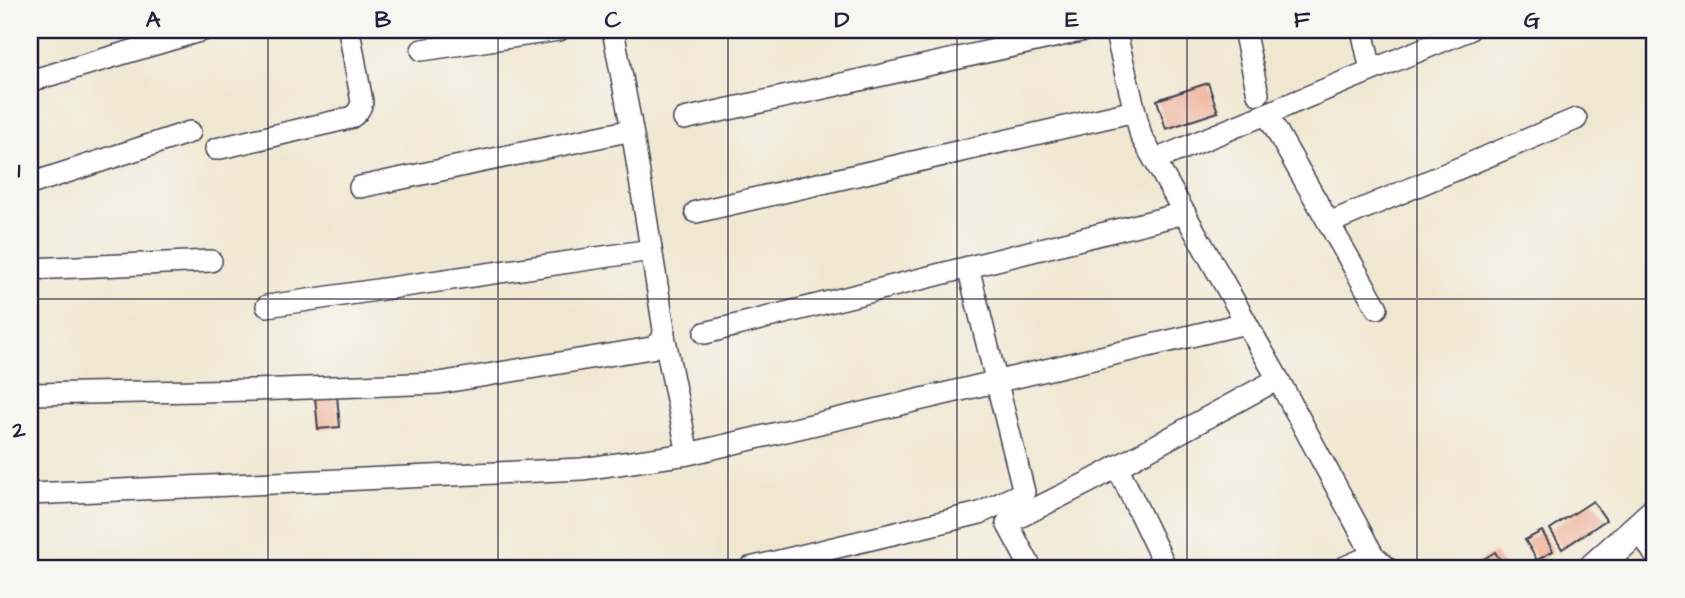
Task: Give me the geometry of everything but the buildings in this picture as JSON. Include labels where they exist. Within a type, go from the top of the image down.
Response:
[{"type":"street","points":[[30,81],[204,30]]},
{"type":"street","points":[[216,149],[338,121],[356,114],[362,102],[349,30]]},
{"type":"street","points":[[422,50],[559,30]]},
{"type":"street","points":[[613,30],[632,130],[664,335],[688,454]]},
{"type":"street","points":[[684,119],[1085,30]]},
{"type":"street","points":[[1115,30],[1141,136],[1380,562],[1343,568]]},
{"type":"street","points":[[1244,30],[1263,104],[1377,308]]},
{"type":"street","points":[[1362,30],[1371,70]]},
{"type":"street","points":[[1155,160],[1263,104],[1371,70],[1469,30]]},
{"type":"street","points":[[695,212],[1135,111]]},
{"type":"street","points":[[1329,223],[1576,119]]},
{"type":"street","points":[[360,187],[632,130]]},
{"type":"street","points":[[30,184],[190,132]]},
{"type":"street","points":[[705,332],[1185,213]]},
{"type":"street","points":[[268,306],[651,250]]},
{"type":"street","points":[[30,269],[211,261]]},
{"type":"street","points":[[750,568],[980,513],[1024,492],[968,267]]},
{"type":"street","points":[[30,494],[582,468],[688,454],[1246,323]]},
{"type":"street","points":[[30,394],[439,383],[651,348],[657,345],[664,335]]},
{"type":"street","points":[[1031,568],[1007,523],[1278,379]]},
{"type":"street","points":[[1117,466],[1166,568]]},
{"type":"street","points":[[1594,568],[1647,520],[1655,555]]}]
